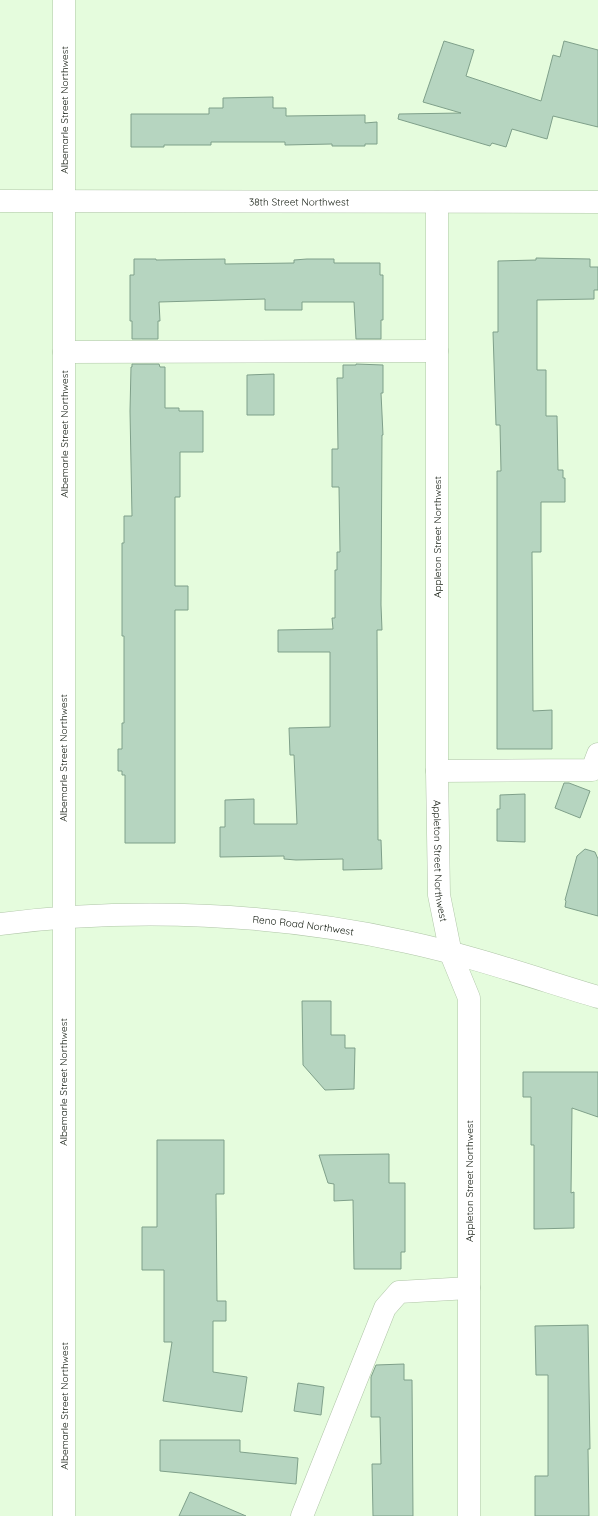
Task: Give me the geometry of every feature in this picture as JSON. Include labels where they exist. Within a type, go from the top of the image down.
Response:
[{"type":"street","name":"Albemarle Street Northwest","points":[[64,0],[64,1516]]},
{"type":"street","name":"38th Street Northwest","points":[[0,201],[598,202]]},
{"type":"street","name":"Appleton Street Northwest","points":[[437,202],[438,895],[451,954],[469,998],[469,1516]]},
{"type":"street","points":[[64,352],[437,351]]},
{"type":"street","points":[[437,771],[596,765]]},
{"type":"street","name":"Reno Road Northwest","points":[[0,924],[100,916],[240,918],[275,921],[375,935],[415,944],[598,997]]},
{"type":"street","points":[[302,1516],[384,1308],[399,1292],[469,1288]]},
{"type":"building","points":[[444,41],[474,50],[466,76],[541,101],[553,55],[560,57],[564,41],[598,50],[598,127],[553,116],[547,139],[512,129],[506,147],[492,143],[490,146],[398,119],[399,114],[461,113],[423,102]]},
{"type":"building","points":[[273,97],[273,108],[286,108],[286,116],[365,115],[365,123],[377,122],[377,144],[365,144],[365,146],[332,146],[332,144],[285,145],[285,142],[211,142],[211,145],[131,147],[131,114],[209,114],[209,108],[223,108],[223,98]]},
{"type":"building","points":[[536,258],[590,259],[590,267],[598,267],[598,290],[594,290],[594,299],[537,300],[537,370],[546,370],[546,416],[557,416],[558,470],[563,470],[563,478],[565,478],[565,502],[541,502],[541,552],[532,552],[533,711],[552,710],[552,749],[497,749],[497,471],[501,471],[500,425],[496,425],[493,332],[498,332],[498,261],[536,260]]},
{"type":"building","points":[[134,259],[225,259],[225,264],[294,263],[294,260],[307,259],[334,259],[334,263],[380,263],[380,275],[383,275],[383,320],[381,320],[381,339],[356,339],[354,302],[302,302],[302,310],[265,310],[265,299],[159,302],[160,321],[158,321],[158,339],[132,339],[132,321],[130,321],[130,275],[134,275]]},
{"type":"building","points":[[132,364],[159,364],[160,367],[165,367],[165,408],[179,408],[179,411],[203,411],[203,452],[180,452],[180,497],[175,497],[175,586],[188,586],[188,610],[175,610],[175,843],[125,843],[125,775],[122,775],[122,771],[118,771],[118,749],[122,749],[122,723],[124,723],[122,543],[124,543],[124,516],[132,516],[130,411]]},
{"type":"building","points":[[343,365],[383,365],[383,393],[381,393],[383,435],[382,630],[377,630],[378,840],[381,840],[382,869],[343,870],[343,859],[296,860],[284,859],[284,856],[220,857],[220,827],[225,827],[225,800],[254,799],[254,824],[297,824],[294,755],[290,755],[289,728],[330,727],[330,652],[278,652],[278,630],[333,629],[332,618],[335,618],[335,570],[337,570],[337,552],[340,552],[339,487],[332,487],[332,449],[338,449],[337,378],[343,378]]},
{"type":"building","points":[[274,374],[274,415],[247,415],[247,375]]},
{"type":"building","points":[[564,783],[569,783],[590,791],[580,818],[555,808]]},
{"type":"building","points":[[525,794],[525,842],[497,841],[497,809],[500,809],[500,795]]},
{"type":"building","points":[[585,849],[595,852],[598,859],[598,916],[565,907],[565,900],[577,856]]},
{"type":"building","points":[[302,1001],[331,1001],[331,1035],[345,1035],[345,1048],[355,1048],[354,1089],[325,1090],[303,1065]]},
{"type":"building","points":[[523,1072],[598,1072],[598,1117],[572,1108],[571,1193],[574,1192],[574,1228],[534,1229],[534,1145],[531,1145],[531,1097],[523,1097]]},
{"type":"building","points":[[157,1140],[224,1140],[224,1194],[216,1194],[217,1301],[226,1301],[226,1321],[213,1321],[213,1372],[247,1377],[242,1412],[163,1401],[172,1342],[164,1342],[164,1270],[142,1270],[142,1227],[157,1227]]},
{"type":"building","points":[[389,1154],[389,1183],[405,1183],[405,1252],[401,1252],[401,1269],[354,1269],[353,1200],[334,1201],[334,1184],[328,1183],[319,1155]]},
{"type":"building","points":[[588,1325],[590,1449],[588,1449],[589,1516],[535,1516],[535,1476],[548,1476],[548,1375],[536,1375],[535,1326]]},
{"type":"building","points":[[404,1364],[404,1380],[412,1380],[413,1516],[373,1516],[372,1464],[381,1464],[380,1417],[371,1417],[371,1377],[376,1365]]},
{"type":"building","points":[[298,1383],[324,1387],[321,1415],[294,1411]]},
{"type":"building","points":[[160,1440],[240,1440],[240,1452],[298,1458],[296,1484],[160,1471]]},
{"type":"building","points":[[190,1492],[246,1516],[179,1516]]}]
